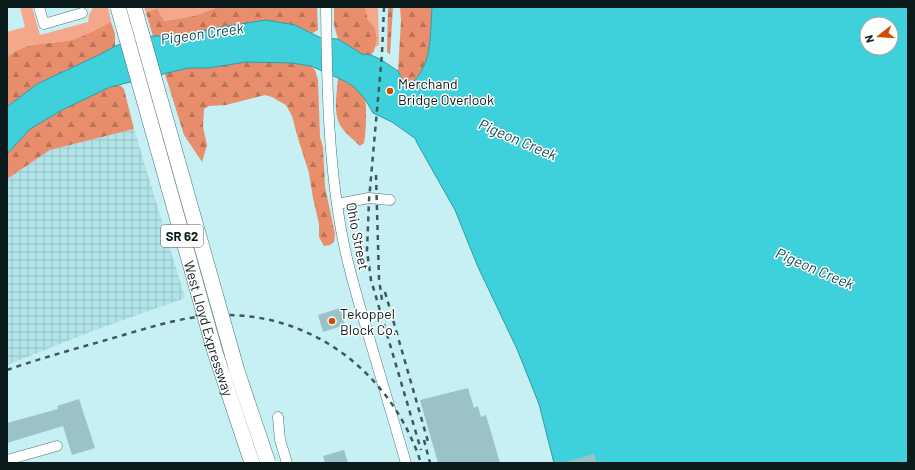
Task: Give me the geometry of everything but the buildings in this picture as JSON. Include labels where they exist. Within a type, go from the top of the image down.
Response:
[{"type":"highway","name":"West Lloyd Expressway","points":[[118,7],[215,352],[252,463]]},
{"type":"highway","name":"West Lloyd Expressway","points":[[134,7],[237,371],[268,463]]},
{"type":"street","points":[[39,7],[44,24],[82,13]]},
{"type":"street","name":"Ohio Street","points":[[326,8],[328,102],[332,156],[344,244],[356,293],[406,463]]},
{"type":"street","points":[[338,204],[369,198],[390,200]]},
{"type":"street","points":[[278,418],[280,440],[287,463]]},
{"type":"street","points":[[7,460],[57,446]]},
{"type":"shaded area","points":[[20,7],[32,7],[40,35],[88,22],[89,15],[93,7],[108,7],[111,22],[75,39],[32,45],[15,51],[7,57],[7,32],[25,27]]},
{"type":"shaded area","points":[[144,7],[218,7],[194,16],[164,21],[157,8],[146,13]]},
{"type":"shaded area","points":[[365,7],[378,7],[379,45],[374,48],[377,38],[375,28],[368,20]]},
{"type":"shaded area","points":[[134,129],[185,298],[87,333],[7,365],[7,179],[50,150]]},
{"type":"green space","points":[[218,7],[317,7],[318,30],[311,34],[295,25],[239,24],[181,36],[153,36],[146,13],[157,8],[164,21],[194,16]]},
{"type":"green space","points":[[334,7],[365,7],[368,20],[375,28],[377,38],[374,51],[371,55],[362,54],[338,39],[334,25]]},
{"type":"green space","points":[[388,7],[393,7],[390,54],[387,52]]},
{"type":"green space","points":[[400,7],[432,7],[430,43],[427,58],[418,76],[409,85],[404,83],[398,71],[401,21]]},
{"type":"green space","points":[[111,22],[115,34],[115,46],[37,84],[7,107],[7,57],[15,51],[32,45],[75,39]]},
{"type":"green space","points":[[246,62],[292,63],[311,66],[315,70],[318,80],[320,137],[323,147],[325,187],[335,234],[334,242],[330,245],[324,246],[319,237],[319,224],[309,173],[292,116],[286,105],[272,97],[265,95],[226,105],[209,106],[204,109],[203,127],[207,145],[202,162],[184,135],[165,74],[188,68],[208,68]]},
{"type":"green space","points":[[338,78],[357,89],[365,99],[365,139],[364,143],[360,146],[342,128],[337,117],[336,104]]},
{"type":"green space","points":[[120,85],[124,89],[134,129],[50,150],[7,179],[7,154],[30,129],[62,110],[92,95],[110,87]]},
{"type":"water","name":"Pigeon Creek","points":[[432,7],[908,7],[908,463],[554,463],[539,404],[517,349],[478,267],[455,210],[416,139],[392,122],[373,113],[365,99],[347,82],[311,66],[292,63],[246,62],[208,68],[188,68],[110,87],[62,110],[30,129],[7,154],[7,107],[37,84],[115,46],[136,39],[153,36],[181,36],[215,28],[266,20],[295,25],[321,38],[338,39],[362,54],[371,55],[380,59],[398,71],[404,83],[409,85],[415,80],[423,67],[427,58],[430,43]]},
{"type":"railway","points":[[384,7],[382,54],[369,200],[367,251],[371,280],[421,450]]},
{"type":"railway","points":[[376,175],[379,279],[382,300]]},
{"type":"railway","points":[[385,292],[429,445]]},
{"type":"railway","points":[[7,370],[63,352],[193,317],[218,315],[253,317],[286,324],[316,337],[344,354],[369,376],[390,402],[408,431],[421,463]]},
{"type":"railway","points":[[424,440],[430,463]]},
{"type":"place","name":"Merchand Bridge Overlook","points":[[390,91]]},
{"type":"place","name":"Tekoppel Block Co.","points":[[332,321]]}]
